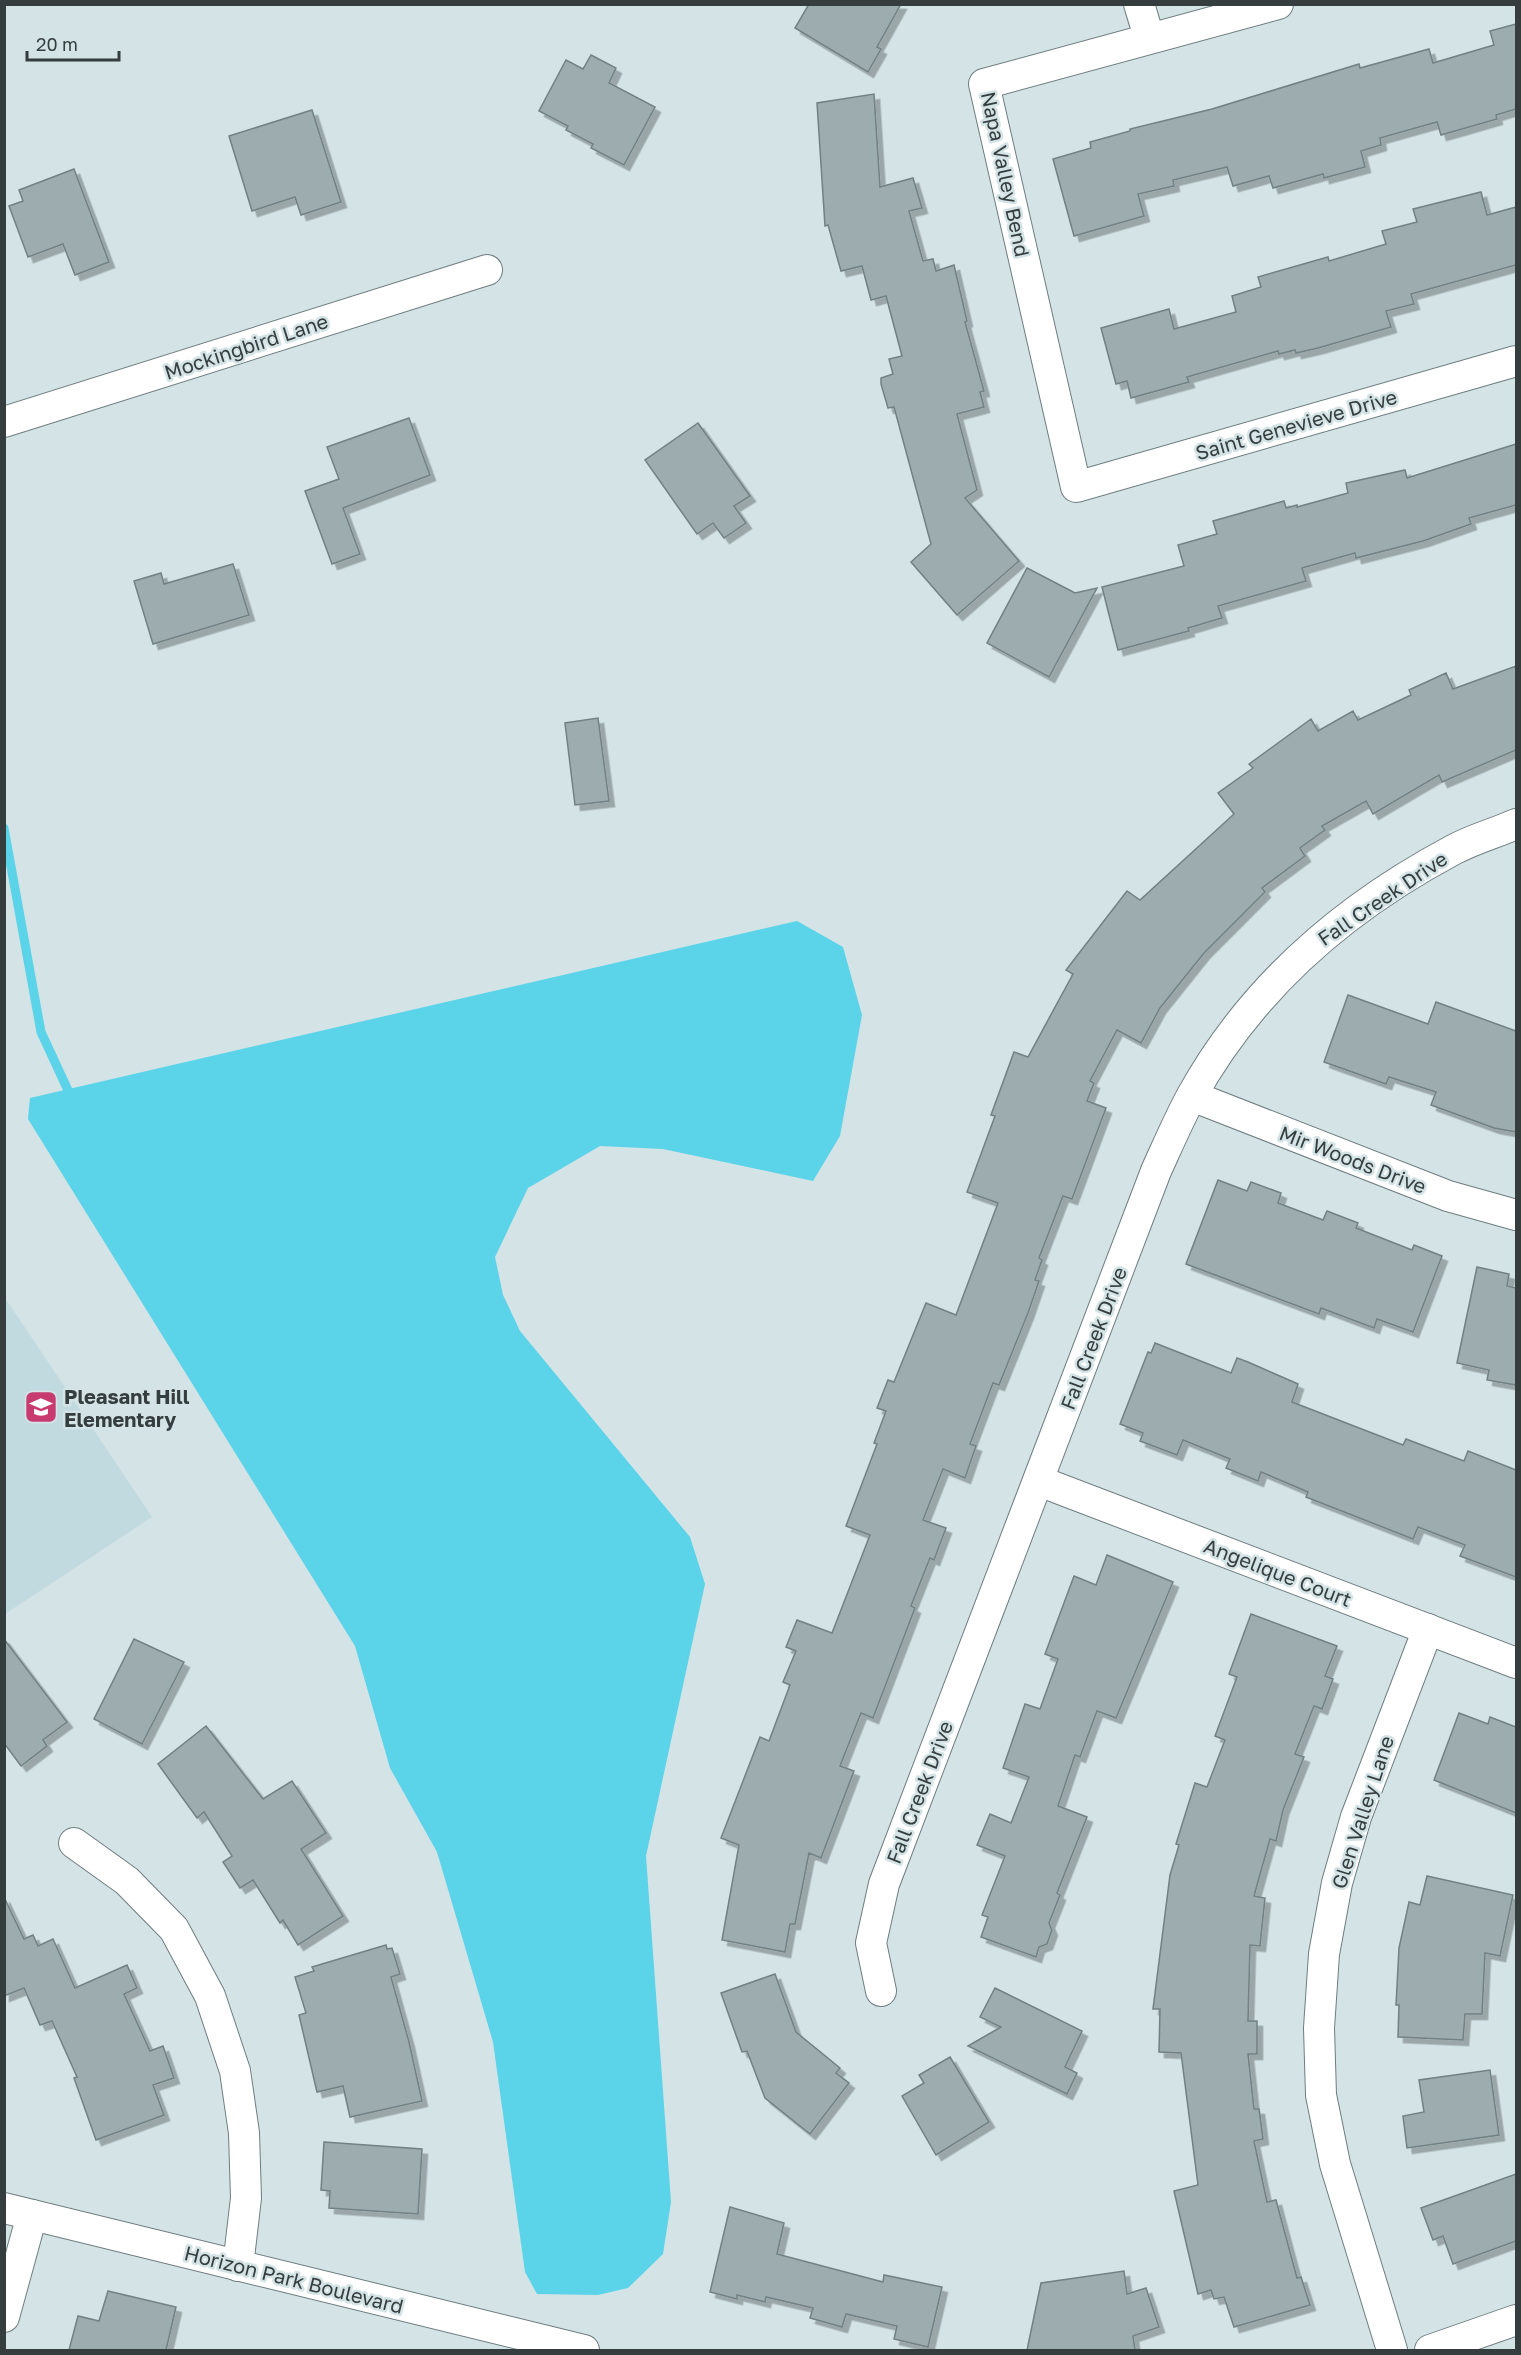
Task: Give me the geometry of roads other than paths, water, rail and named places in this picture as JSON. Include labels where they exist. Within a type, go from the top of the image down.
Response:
[{"type":"street","points":[[1139,4],[1149,37]]},
{"type":"street","name":"Napa Valley Bend","points":[[1076,487],[984,84],[1149,37],[1278,4]]},
{"type":"street","name":"Mockingbird Lane","points":[[4,422],[487,270]]},
{"type":"street","name":"Saint Genevieve Drive","points":[[1076,487],[1516,361]]},
{"type":"street","name":"Fall Creek Drive","points":[[881,1991],[871,1943],[884,1884],[1156,1171],[1192,1096],[1241,1022],[1278,977],[1337,923],[1454,849],[1516,824]]},
{"type":"street","name":"Mir Woods Drive","points":[[1192,1096],[1448,1196],[1516,1215]]},
{"type":"street","name":"Angelique Court","points":[[1039,1481],[1516,1663]]},
{"type":"street","name":"Glen Valley Lane","points":[[1392,2350],[1335,2164],[1321,2095],[1319,2028],[1324,1954],[1337,1883],[1356,1817],[1428,1629]]},
{"type":"street","points":[[74,1843],[127,1881],[174,1929],[210,1996],[235,2071],[244,2133],[246,2198],[238,2266]]},
{"type":"street","points":[[4,2317],[18,2211]]},
{"type":"street","name":"Horizon Park Boulevard","points":[[18,2211],[584,2350]]},
{"type":"street","points":[[1430,2350],[1516,2320]]},
{"type":"water","points":[[797,921],[843,947],[862,1015],[840,1136],[813,1181],[663,1149],[600,1146],[528,1188],[495,1257],[503,1295],[520,1331],[690,1537],[705,1584],[646,1856],[671,2202],[663,2254],[628,2288],[598,2295],[537,2294],[525,2272],[493,2042],[437,1852],[390,1768],[355,1646],[28,1119],[30,1098]]},
{"type":"waterway","points":[[4,828],[41,1032],[72,1099]]},
{"type":"place","name":"Pleasant Hill Elementary","points":[[41,1407]]}]
